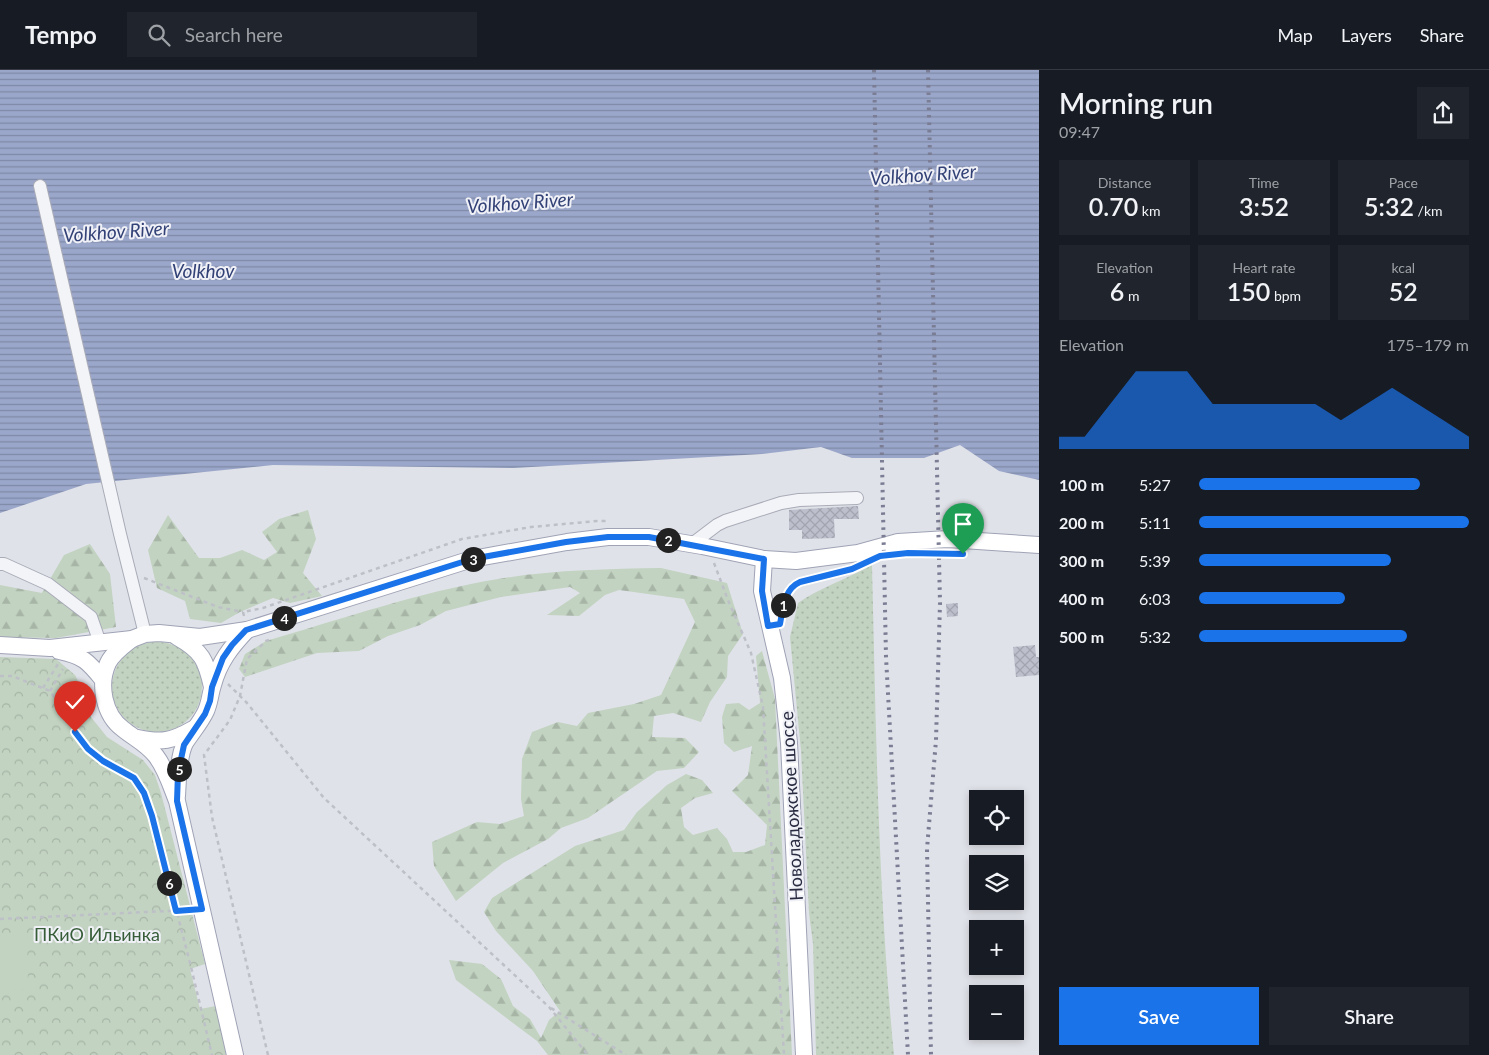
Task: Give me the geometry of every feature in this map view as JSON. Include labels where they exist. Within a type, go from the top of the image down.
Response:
[{"type":"main road","points":[[58,650],[160,632],[173,635],[200,636],[246,630],[472,559],[522,549],[608,537],[649,537],[764,559],[796,561],[858,553],[898,542],[948,539],[1039,545]]},
{"type":"main road","name":"Новоладожское шоссе","points":[[764,559],[762,591],[768,626],[782,678],[789,743],[804,1055]]},
{"type":"main road","points":[[177,801],[178,773],[184,745],[205,714],[210,701],[214,680],[223,658],[246,630]]},
{"type":"main road","points":[[173,635],[193,646],[207,665],[214,680]]},
{"type":"main road","points":[[139,636],[118,649],[108,664],[103,680],[104,698],[111,715],[122,729],[138,738],[156,755],[177,801],[235,1055]]},
{"type":"main road","points":[[0,645],[58,650],[76,654],[91,665],[103,680]]},
{"type":"main road","points":[[138,738],[157,742],[176,738],[193,728],[205,714]]},
{"type":"street","points":[[40,186],[129,572],[139,636]]},
{"type":"street","points":[[692,544],[716,525],[781,503],[799,500],[857,498]]},
{"type":"street","points":[[0,564],[4,564],[48,584],[90,617],[100,643]]},
{"type":"path","points":[[714,563],[751,653],[763,708],[784,1055]]},
{"type":"path","points":[[768,626],[780,624],[784,600],[793,585],[815,577],[852,569]]},
{"type":"path","points":[[129,572],[218,607],[243,612]]},
{"type":"path","points":[[268,1055],[212,817],[204,755],[230,720],[240,696],[247,660],[266,641],[275,638]]},
{"type":"path","points":[[43,688],[58,650]]},
{"type":"path","points":[[50,691],[63,669]]},
{"type":"path","points":[[0,676],[12,676],[50,691],[88,749],[103,761],[134,778],[144,793],[152,816],[196,984],[212,1055]]},
{"type":"path","points":[[214,680],[248,703],[324,798],[549,1006],[588,1055]]},
{"type":"path","points":[[0,919],[202,909]]},
{"type":"path","points":[[549,1006],[626,1055]]},
{"type":"green space","points":[[308,510],[316,539],[303,573],[322,596],[290,603],[273,598],[240,612],[221,623],[190,619],[185,601],[157,588],[148,550],[168,515],[199,558],[220,558],[242,550],[264,560],[277,552],[262,532],[279,519]]},
{"type":"green space","points":[[90,544],[110,574],[116,627],[56,638],[0,637],[0,585],[42,593],[64,555]]},
{"type":"green space","points":[[872,565],[881,872],[894,1055],[816,1055],[813,944],[809,913],[801,751],[790,637],[798,603],[816,592]]},
{"type":"green space","points":[[661,568],[727,583],[743,634],[728,656],[727,677],[710,702],[701,722],[673,713],[654,716],[652,737],[685,738],[699,752],[684,768],[657,771],[588,818],[561,828],[548,839],[503,863],[456,901],[434,866],[432,842],[477,822],[500,824],[524,816],[521,799],[522,759],[532,732],[558,722],[577,726],[588,713],[634,704],[661,695],[695,622],[684,599],[619,590],[605,595],[579,616],[547,615],[580,593],[570,587],[501,597],[446,611],[420,625],[388,636],[359,651],[317,653],[245,677],[239,669],[245,654],[266,641],[468,584],[558,572]]},
{"type":"green space","points":[[157,642],[174,646],[189,655],[198,670],[202,687],[198,704],[189,719],[174,728],[157,732],[140,728],[125,719],[116,704],[112,687],[116,670],[125,655],[140,646]]},
{"type":"green space","points":[[762,651],[775,699],[792,1055],[548,1055],[537,1041],[456,980],[449,960],[482,964],[501,979],[513,1006],[530,1019],[541,1038],[549,1020],[560,1011],[533,971],[496,931],[484,912],[492,898],[575,846],[624,830],[637,812],[667,785],[686,774],[702,780],[713,793],[695,798],[681,808],[684,827],[693,835],[717,828],[727,839],[733,852],[746,852],[765,845],[767,825],[732,791],[748,775],[752,746],[734,752],[724,743],[722,717],[726,704],[739,703],[749,710],[760,703],[756,656]]},
{"type":"green space","name":"ПКиО Ильинка","points":[[0,657],[56,659],[75,675],[85,695],[91,717],[107,737],[143,760],[155,775],[205,964],[190,969],[200,1009],[216,1006],[226,1055],[0,1055]]},
{"type":"green space","points":[[27,935],[28,989],[0,990],[0,936]]},
{"type":"water","name":"Volkhov","points":[[0,70],[1039,70],[1039,480],[999,471],[960,445],[924,458],[852,458],[821,447],[762,454],[514,468],[273,465],[86,484],[0,513]]},
{"type":"building","points":[[858,506],[859,519],[834,519],[835,538],[802,539],[802,530],[789,530],[789,510]]},
{"type":"building","points":[[958,603],[958,616],[947,617],[946,604]]},
{"type":"building","points":[[1035,645],[1036,657],[1039,657],[1039,675],[1016,677],[1013,647]]},
{"type":"railway","points":[[874,70],[886,657],[908,1055]]},
{"type":"railway","points":[[928,70],[940,603],[936,740],[927,849],[931,1055]]},
{"type":"route","points":[[75,732],[88,749],[103,761],[134,778],[144,793],[152,816],[176,911],[202,909],[177,801],[178,773],[184,745],[205,714],[210,701],[212,687],[223,658],[246,630],[472,559],[522,549],[608,537],[649,537],[764,559],[762,591],[768,626],[780,624],[784,600],[793,585],[800,582],[852,569],[880,556],[908,553],[963,554]]},
{"type":"water label","name":"Volkhov River","points":[[923,174]]},
{"type":"water label","name":"Volkhov River","points":[[520,202]]},
{"type":"water label","name":"Volkhov River","points":[[116,231]]}]
